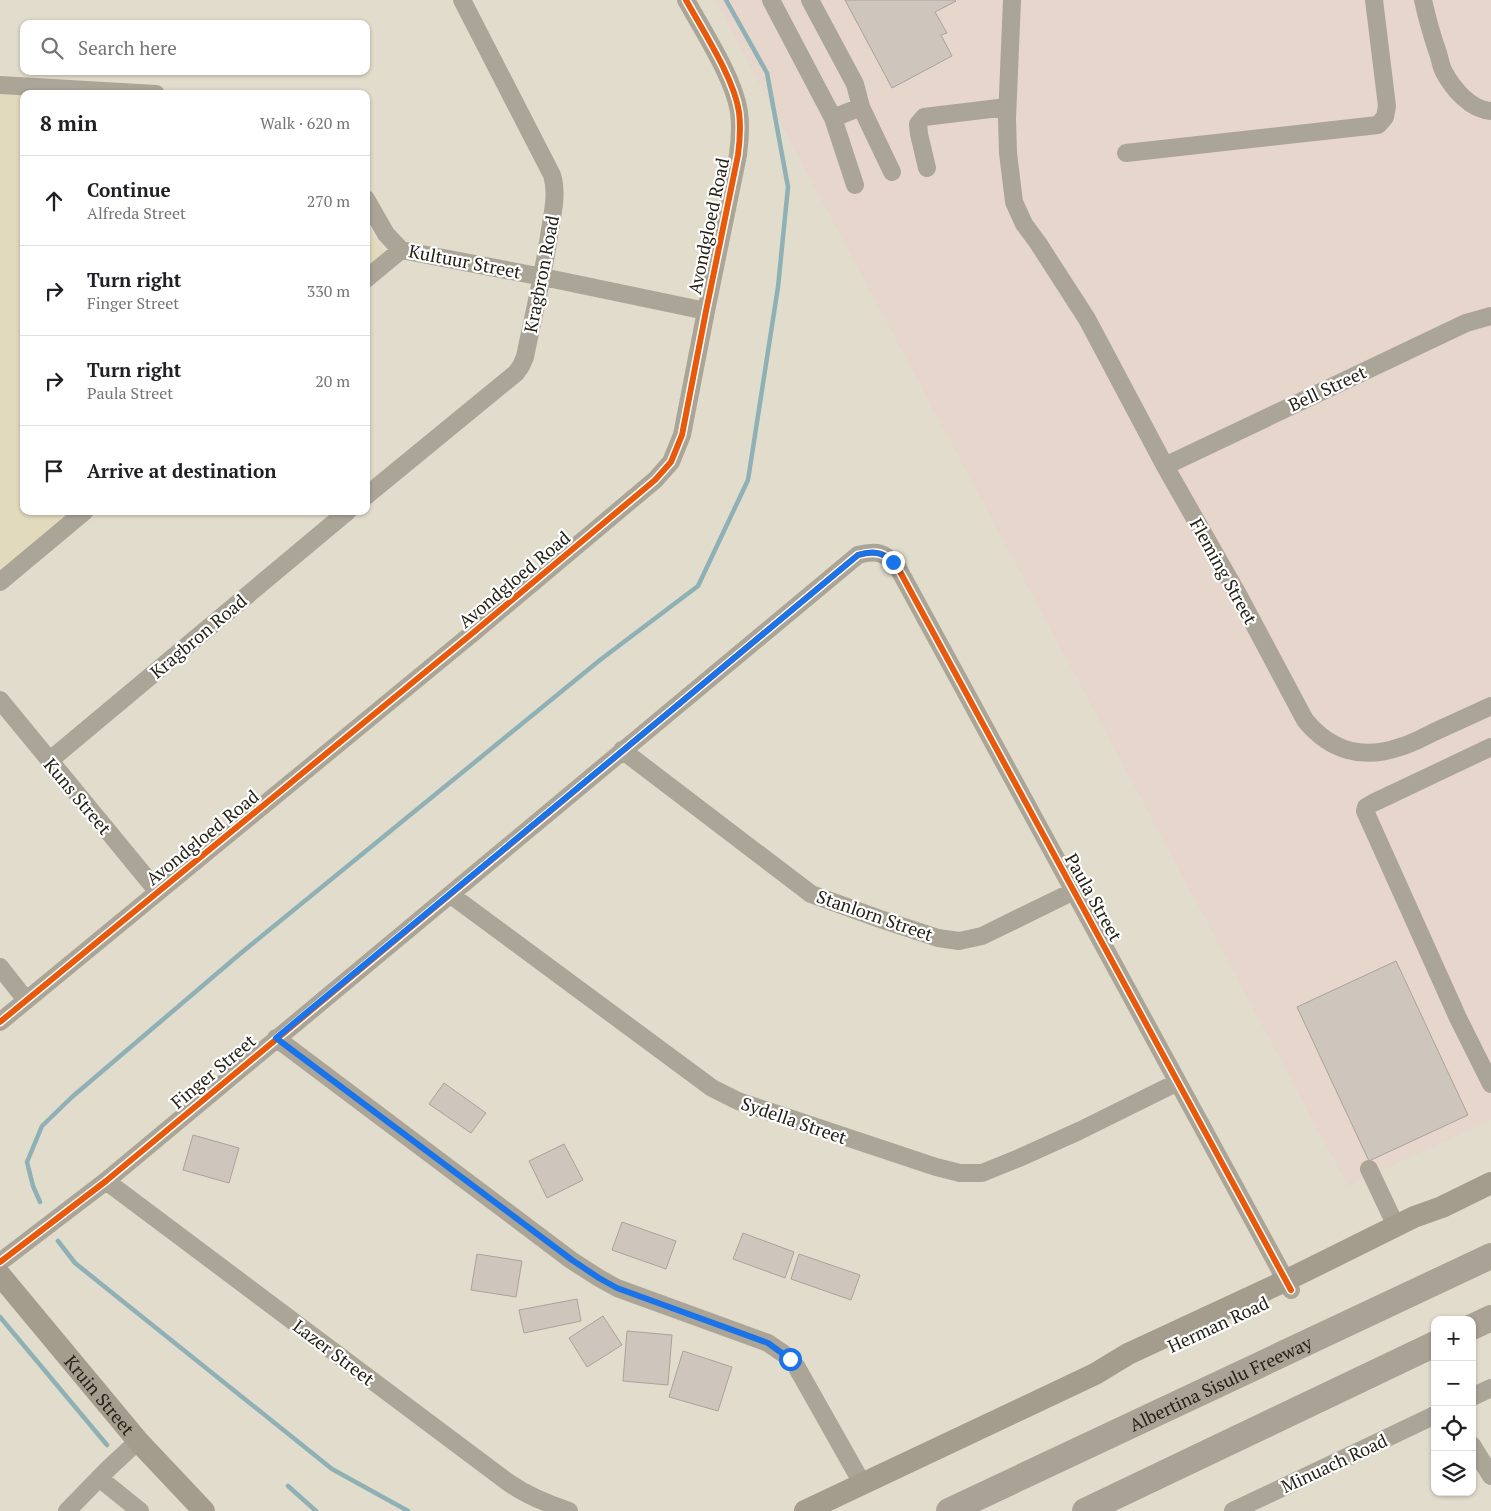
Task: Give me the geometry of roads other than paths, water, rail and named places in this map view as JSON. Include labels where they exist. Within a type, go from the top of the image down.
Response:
[{"type":"highway","name":"Albertina Sisulu Freeway","points":[[950,1511],[1491,1256]]},
{"type":"highway","points":[[1476,1325],[1491,1318]]},
{"type":"highway","points":[[1085,1511],[1431,1346]]},
{"type":"main road","name":"Herman Road","points":[[1288,1286],[1396,1226],[1414,1217],[1442,1208],[1491,1183]]},
{"type":"main road","name":"Herman Road","points":[[805,1511],[1095,1374],[1132,1364],[1288,1286],[1420,1226],[1442,1208]]},
{"type":"main road","name":"Kruin Street","points":[[0,1275],[138,1441],[204,1511]]},
{"type":"street","name":"Kragbron Road","points":[[370,493],[516,372],[525,357],[543,276],[555,198],[552,175],[462,0]]},
{"type":"street","name":"Avondgloed Road","points":[[0,1022],[459,645],[656,480],[671,462],[682,435],[741,132],[739,111],[731,86],[686,0]]},
{"type":"street","points":[[772,0],[833,118],[855,184]]},
{"type":"street","points":[[810,0],[856,84],[861,107],[892,172]]},
{"type":"street","name":"Fleming Street","points":[[1012,0],[1007,107],[1008,153],[1014,202],[1024,224],[1087,319],[1165,466],[1240,598],[1305,720],[1324,739],[1338,747],[1358,753],[1377,753],[1402,747],[1491,706]]},
{"type":"street","points":[[1126,153],[1378,125],[1385,118],[1387,106],[1374,0]]},
{"type":"street","points":[[1423,0],[1427,21],[1443,72],[1474,106],[1491,111]]},
{"type":"street","points":[[0,85],[87,90]]},
{"type":"street","points":[[833,118],[861,107]]},
{"type":"street","points":[[927,168],[918,124],[924,117],[1007,107]]},
{"type":"street","name":"Kultuur Street","points":[[370,206],[386,234],[401,250],[543,276],[706,311]]},
{"type":"street","points":[[370,276],[401,250]]},
{"type":"street","name":"Bell Street","points":[[1165,466],[1466,323],[1491,316]]},
{"type":"street","points":[[0,582],[80,515]]},
{"type":"street","name":"Kragbron Road","points":[[49,761],[343,515]]},
{"type":"street","name":"Paula Street","points":[[858,555],[873,552],[881,553],[888,557],[898,568],[1288,1286]]},
{"type":"street","name":"Finger Street","points":[[0,1262],[106,1181],[858,555]]},
{"type":"street","name":"Kuns Street","points":[[0,700],[158,892]]},
{"type":"street","points":[[1491,747],[1373,803],[1366,807],[1365,811],[1458,1018],[1491,1084]]},
{"type":"street","name":"Stanlorn Street","points":[[622,750],[811,894],[864,914],[938,938],[959,941],[982,936],[1074,891]]},
{"type":"street","name":"Sydella Street","points":[[450,895],[722,1094],[936,1167],[969,1174],[990,1170],[1070,1135],[1178,1082]]},
{"type":"street","points":[[0,967],[26,1000]]},
{"type":"street","points":[[276,1038],[593,1275],[617,1288],[768,1343],[784,1354],[796,1366],[862,1483]]},
{"type":"street","points":[[1369,1169],[1396,1226]]},
{"type":"street","name":"Lazer Street","points":[[106,1181],[509,1483],[541,1501],[569,1511]]},
{"type":"street","points":[[1476,1395],[1491,1388]]},
{"type":"street","name":"Minuach Road","points":[[1233,1511],[1431,1417]]},
{"type":"street","points":[[67,1511],[138,1441]]},
{"type":"street","points":[[1476,1451],[1491,1476]]},
{"type":"street","points":[[99,1478],[140,1511]]},
{"type":"waterway","points":[[40,1202],[33,1186],[27,1162],[42,1126],[72,1097],[241,953],[600,660],[698,586],[748,480],[778,287],[788,187],[767,73],[726,0]]},
{"type":"waterway","points":[[58,1241],[75,1263],[332,1469],[408,1511]]},
{"type":"waterway","points":[[0,1317],[107,1445]]},
{"type":"waterway","points":[[288,1486],[316,1511]]}]
